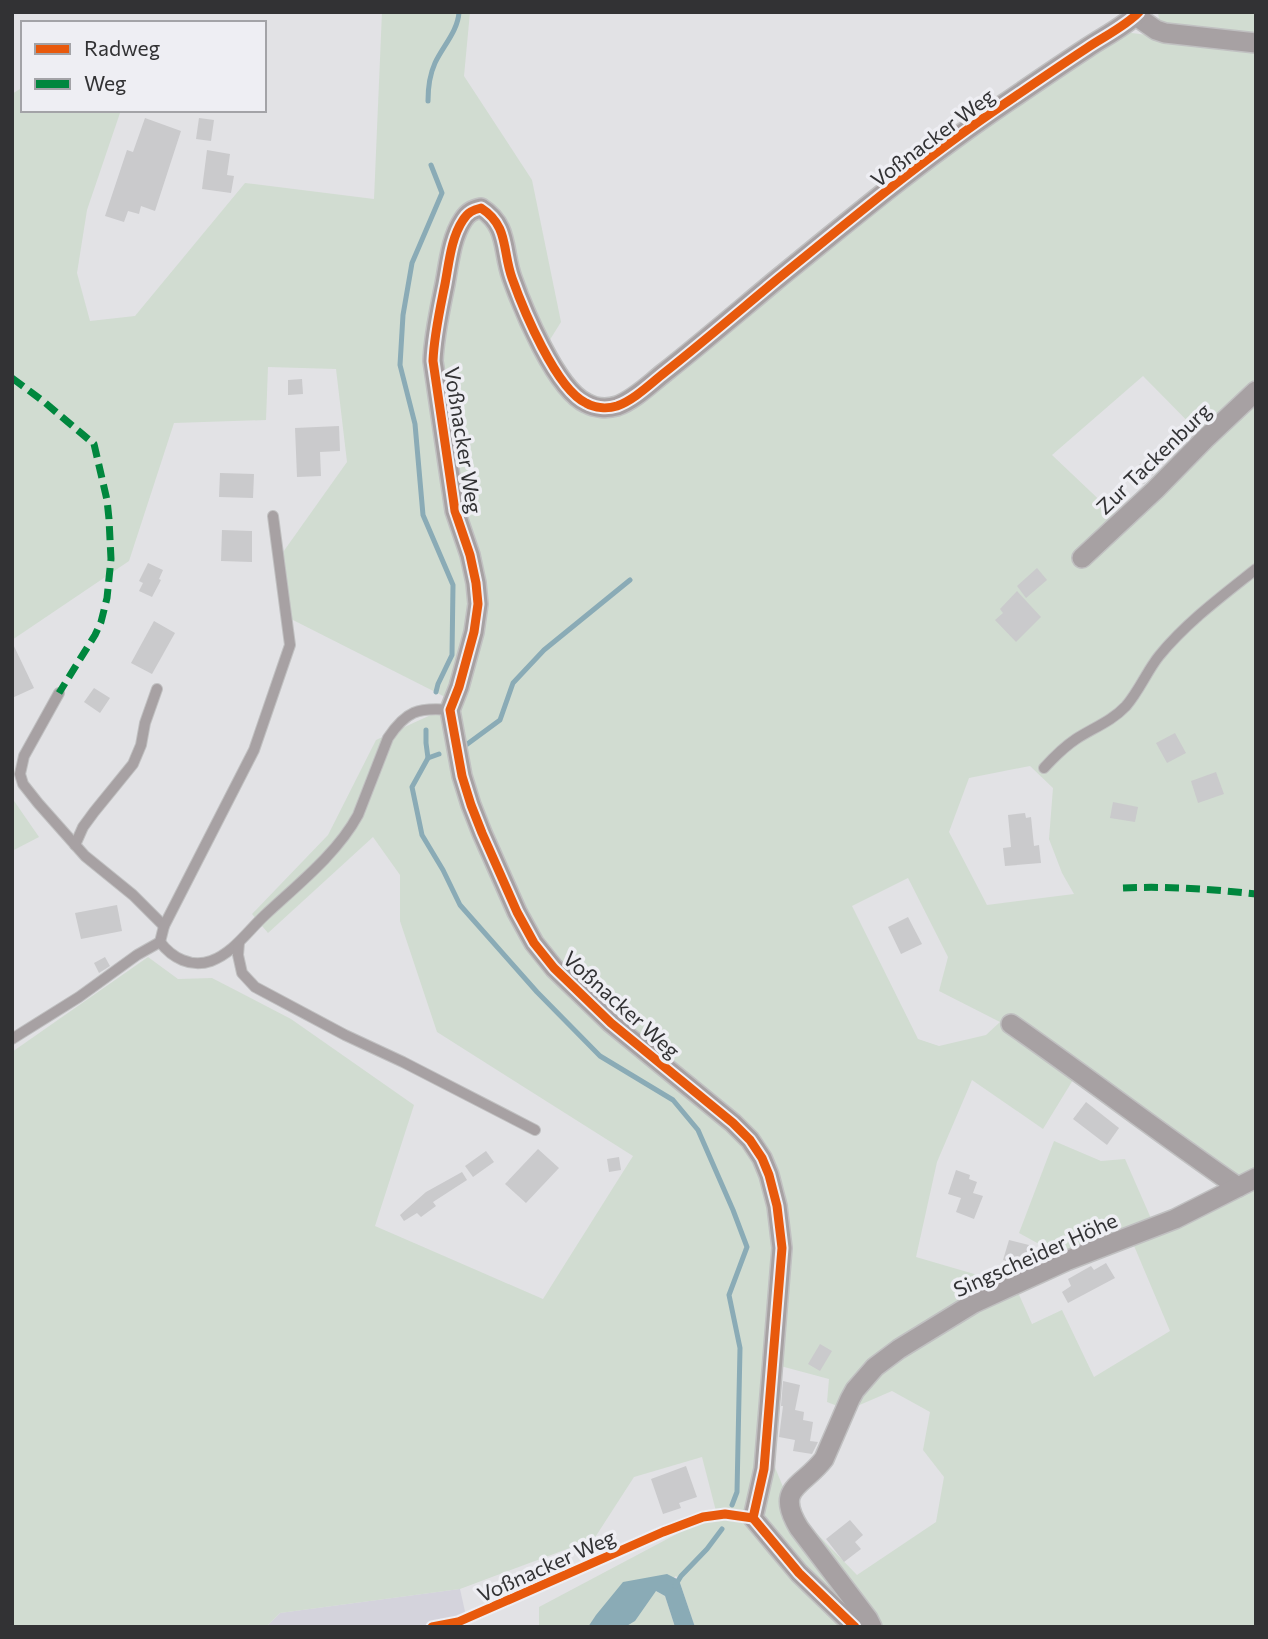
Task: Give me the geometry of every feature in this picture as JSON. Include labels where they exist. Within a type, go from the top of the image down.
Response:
[{"type":"street","points":[[1138,14],[1156,30],[1166,33],[1256,43]]},
{"type":"street","name":"Voßnacker Weg","points":[[753,1518],[764,1469],[782,1248],[777,1206],[769,1175],[750,1140],[733,1123],[592,1007],[534,943],[517,912],[471,805],[462,776],[450,710],[467,660],[478,604],[470,555],[455,512],[433,361],[454,239],[463,219],[471,211],[481,208],[490,214],[503,234],[512,279],[540,343],[563,382],[585,403],[606,408],[618,405],[639,393],[946,144],[1138,14]]},
{"type":"street","name":"Zur Tackenburg","points":[[1082,558],[1256,391]]},
{"type":"street","name":"Singscheider Höhe","points":[[1011,1024],[1178,1145],[1247,1182]]},
{"type":"street","name":"Singscheider Höhe","points":[[872,1627],[799,1528],[791,1516],[788,1504],[793,1489],[824,1459],[850,1399],[868,1374],[899,1349],[974,1303],[1066,1261],[1175,1219],[1247,1182]]},
{"type":"street","points":[[753,1518],[799,1573],[855,1627]]},
{"type":"lane","points":[[12,1039],[79,998],[137,955],[160,942],[164,926],[254,750],[290,645],[273,516]]},
{"type":"lane","points":[[1044,768],[1076,739],[1110,719],[1127,705],[1155,662],[1183,630],[1256,569]]},
{"type":"lane","points":[[75,845],[83,827],[132,764],[141,745],[145,723],[157,689]]},
{"type":"lane","points":[[59,692],[20,765],[23,783],[85,856],[133,895],[164,926]]},
{"type":"lane","points":[[160,942],[181,961],[201,964],[219,957],[239,943],[327,855],[353,825],[388,738],[396,727],[406,716],[418,711],[430,708],[450,710]]},
{"type":"lane","points":[[239,943],[238,955],[242,973],[255,987],[535,1130]]},
{"type":"lane","name":"Voßnacker Weg","points":[[432,1627],[458,1622],[703,1517],[725,1514],[753,1518]]},
{"type":"shaded area","points":[[382,12],[470,12],[464,76],[532,180],[561,322],[541,354],[575,404],[620,410],[956,141],[1124,32],[1256,49],[1256,1627],[695,1627],[676,1576],[656,1591],[665,1596],[675,1627],[539,1627],[539,1607],[688,1528],[718,1519],[702,1457],[634,1477],[594,1539],[460,1589],[280,1613],[266,1627],[12,1627],[12,1052],[148,957],[178,979],[212,978],[291,1019],[414,1105],[375,1226],[543,1299],[633,1156],[437,1032],[400,921],[400,875],[373,837],[268,933],[252,914],[328,835],[376,740],[457,703],[289,618],[281,555],[347,462],[336,369],[268,367],[266,420],[174,423],[129,561],[12,640],[12,94],[21,88],[21,112],[120,112],[87,210],[77,273],[90,321],[135,316],[245,183],[374,199]],"holes":[[[1143,376],[1212,446],[1129,528],[1052,455]],[[1030,766],[1053,788],[1049,839],[1062,873],[1074,894],[987,905],[949,832],[969,778]],[[908,878],[948,957],[939,991],[1000,1022],[986,1035],[939,1046],[918,1039],[852,906]],[[1076,1075],[1221,1185],[1153,1223],[1125,1159],[1101,1161],[1054,1141],[1019,1233],[1058,1257],[1132,1241],[1170,1331],[1094,1377],[1062,1310],[1032,1324],[1016,1288],[916,1257],[937,1162],[972,1080],[1043,1129]],[[773,1364],[829,1379],[827,1402],[848,1410],[892,1391],[930,1412],[923,1450],[944,1477],[936,1522],[857,1575],[796,1512],[768,1450]]]},
{"type":"shaded area","points":[[1158,12],[1256,12],[1256,40],[1160,28]]},
{"type":"shaded area","points":[[12,798],[39,837],[12,851]]},
{"type":"shaded area","points":[[460,1589],[466,1616],[464,1627],[266,1627],[280,1613]]},
{"type":"water","points":[[667,1574],[679,1580],[695,1627],[675,1627],[665,1596],[656,1591],[635,1621],[625,1627],[588,1627],[623,1582]]},
{"type":"building","points":[[145,118],[181,131],[155,211],[141,206],[139,214],[128,211],[124,222],[105,216],[127,150],[133,152]]},
{"type":"building","points":[[199,118],[214,120],[211,141],[196,139]]},
{"type":"building","points":[[207,150],[230,154],[227,175],[234,176],[231,193],[202,189]]},
{"type":"building","points":[[302,379],[303,394],[288,395],[288,380]]},
{"type":"building","points":[[1189,424],[1196,431],[1144,484],[1132,472],[1156,448],[1161,452]]},
{"type":"building","points":[[339,426],[340,451],[320,452],[321,476],[297,477],[295,428]]},
{"type":"building","points":[[220,473],[254,474],[253,498],[219,497]]},
{"type":"building","points":[[222,530],[252,531],[252,562],[221,561]]},
{"type":"building","points":[[148,563],[163,570],[152,597],[139,591],[143,583],[139,581]]},
{"type":"building","points":[[1037,568],[1047,580],[1026,598],[1017,586]]},
{"type":"building","points":[[1017,591],[1041,617],[1016,642],[995,620],[1003,613],[1000,609]]},
{"type":"building","points":[[154,621],[175,633],[152,674],[131,663]]},
{"type":"building","points":[[12,642],[34,688],[12,698]]},
{"type":"building","points":[[94,688],[110,698],[100,713],[84,702]]},
{"type":"building","points":[[1175,733],[1186,753],[1167,763],[1156,743]]},
{"type":"building","points":[[1216,772],[1224,794],[1198,803],[1191,781]]},
{"type":"building","points":[[1113,802],[1138,807],[1135,822],[1110,818]]},
{"type":"building","points":[[1025,813],[1026,818],[1031,817],[1034,846],[1039,845],[1041,863],[1005,866],[1003,848],[1011,847],[1008,815]]},
{"type":"building","points":[[117,905],[122,931],[81,939],[75,913]]},
{"type":"building","points":[[908,917],[922,944],[901,954],[888,927]]},
{"type":"building","points":[[105,957],[110,966],[99,973],[94,963]]},
{"type":"building","points":[[1086,1102],[1119,1128],[1107,1145],[1073,1119]]},
{"type":"building","points":[[538,1149],[559,1168],[526,1203],[505,1184]]},
{"type":"building","points":[[486,1151],[494,1162],[473,1177],[465,1166]]},
{"type":"building","points":[[619,1157],[621,1170],[609,1172],[607,1159]]},
{"type":"building","points":[[956,1170],[970,1175],[969,1179],[977,1182],[973,1193],[983,1196],[974,1219],[956,1212],[961,1198],[948,1194]]},
{"type":"building","points":[[462,1172],[467,1180],[433,1202],[436,1206],[421,1217],[417,1213],[404,1221],[400,1215],[426,1192]]},
{"type":"building","points":[[1009,1240],[1029,1245],[1024,1265],[1003,1260]]},
{"type":"building","points":[[1106,1263],[1115,1278],[1068,1303],[1062,1292],[1071,1286],[1068,1279],[1091,1266],[1094,1270]]},
{"type":"building","points":[[820,1344],[832,1351],[820,1371],[808,1364]]},
{"type":"building","points":[[783,1381],[800,1385],[795,1410],[804,1412],[803,1420],[813,1422],[810,1441],[818,1442],[812,1454],[793,1451],[795,1440],[779,1437]]},
{"type":"building","points":[[686,1466],[697,1497],[679,1503],[681,1508],[663,1514],[651,1479]]},
{"type":"building","points":[[850,1520],[863,1535],[855,1542],[861,1549],[844,1562],[826,1539]]},
{"type":"waterway","points":[[428,101],[433,67],[453,32],[459,12]]},
{"type":"waterway","points":[[431,165],[442,193],[412,263],[403,315],[400,365],[415,424],[423,515],[453,585],[452,655],[436,692]]},
{"type":"waterway","points":[[466,745],[500,720],[513,683],[544,650],[630,580]]},
{"type":"waterway","points":[[426,730],[428,758],[412,787],[422,835],[460,905],[537,992],[600,1056],[673,1100],[698,1130],[733,1210],[747,1247],[729,1295],[740,1348],[737,1492],[732,1505]]},
{"type":"waterway","points":[[428,758],[439,754]]},
{"type":"waterway","points":[[675,1586],[722,1529]]},
{"type":"marked path","points":[[12,378],[94,444],[107,500],[111,559],[107,598],[95,635],[59,693]]},
{"type":"marked path","points":[[1123,888],[1189,888],[1256,894]]},
{"type":"cycle path","points":[[855,1627],[799,1573],[753,1518],[764,1469],[782,1248],[777,1206],[762,1158],[750,1140],[733,1123],[611,1023],[554,968],[534,943],[517,912],[471,805],[462,776],[450,710],[474,632],[478,604],[470,555],[455,511],[433,361],[438,322],[451,251],[459,227],[467,215],[481,208],[490,215],[500,231],[512,278],[524,309],[563,382],[575,395],[590,405],[605,408],[623,403],[642,391],[827,238],[935,153],[1027,88],[1121,27],[1139,12]]},
{"type":"cycle path","points":[[432,1627],[458,1622],[703,1517],[725,1514],[753,1518]]}]
